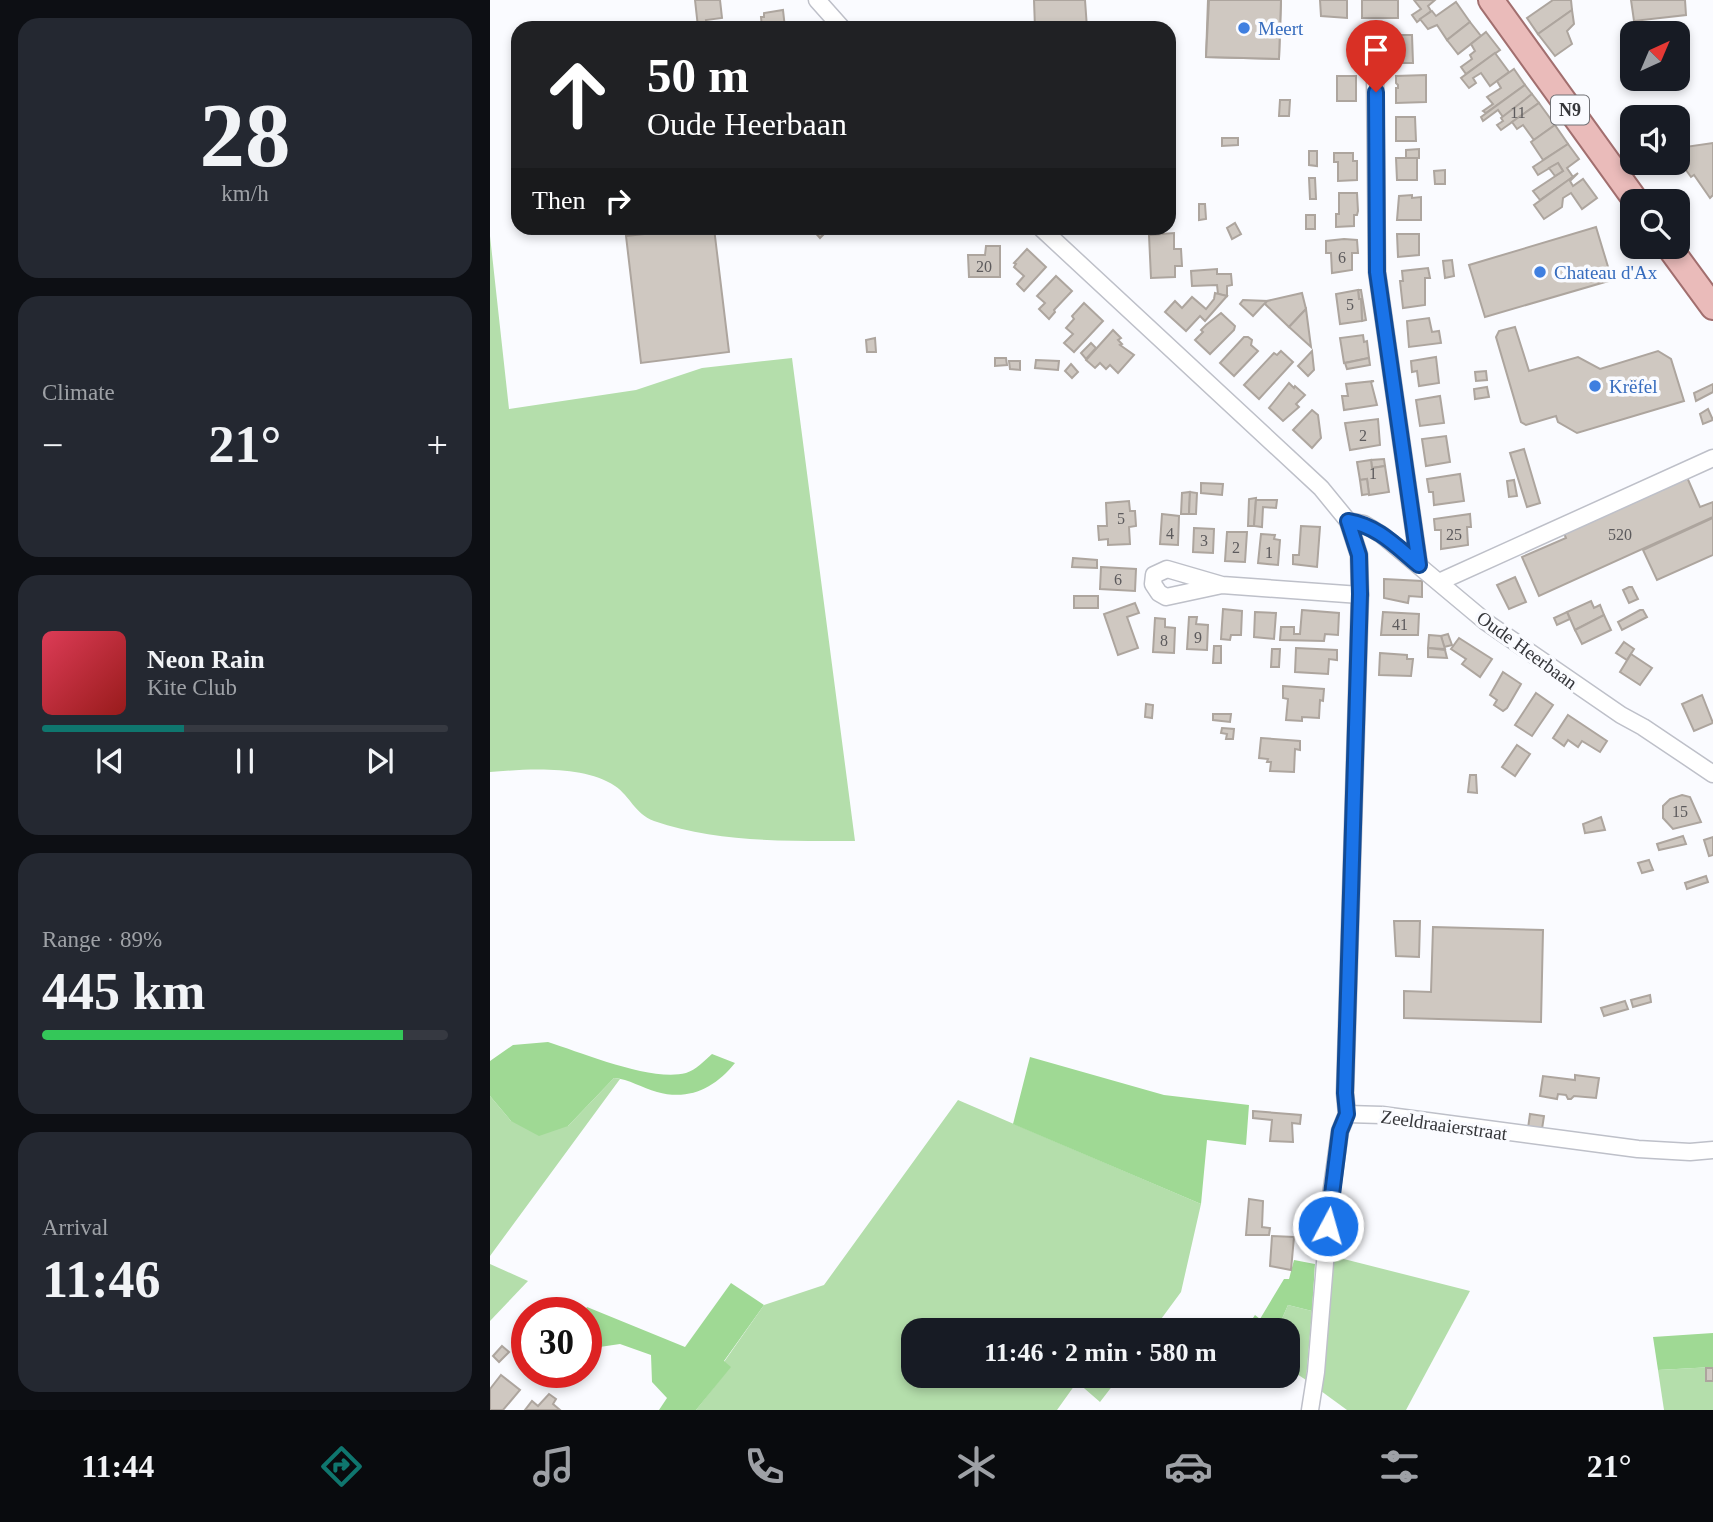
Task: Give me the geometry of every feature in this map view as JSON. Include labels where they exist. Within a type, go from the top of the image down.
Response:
[{"type":"main road","name":"N9","points":[[1491,0],[1627,189]]},
{"type":"main road","points":[[1679,259],[1713,306]]},
{"type":"street","points":[[817,0],[836,21]]},
{"type":"street","points":[[1360,48],[1375,74],[1377,272],[1419,565]]},
{"type":"street","name":"Oude Heerbaan","points":[[1049,235],[1321,488],[1348,521],[1359,555],[1360,594],[1347,1114]]},
{"type":"street","points":[[1439,582],[1713,458]]},
{"type":"street","name":"Oude Heerbaan","points":[[1348,521],[1373,529],[1496,630],[1713,774]]},
{"type":"street","points":[[1222,585],[1360,594]]},
{"type":"street","points":[[1310,1410],[1316,1372],[1330,1202],[1340,1131],[1347,1114]]},
{"type":"street","name":"Zeeldraaierstraat","points":[[1347,1114],[1382,1115],[1638,1149],[1689,1152],[1713,1150]]},
{"type":"green space","points":[[490,236],[509,409],[636,390],[702,368],[792,358],[855,841],[754,839],[703,833],[647,818],[615,786],[602,779],[555,770],[490,772]]},
{"type":"green space","points":[[548,1042],[617,1065],[671,1075],[697,1068],[712,1054],[735,1063],[710,1086],[680,1095],[657,1092],[614,1078],[568,1126],[539,1136],[511,1121],[490,1096],[490,1061],[513,1045]]},
{"type":"green space","points":[[1030,1057],[1164,1095],[1249,1105],[1246,1145],[1207,1140],[1201,1204],[1013,1124]]},
{"type":"green space","points":[[614,1078],[620,1079],[490,1256],[490,1096],[511,1121],[568,1126]]},
{"type":"green space","points":[[958,1100],[1201,1204],[1181,1292],[1162,1318],[901,1318],[901,1388],[1073,1388],[1057,1410],[696,1410],[730,1367],[724,1362],[764,1305],[824,1285]]},
{"type":"green space","points":[[1332,1256],[1470,1291],[1406,1410],[1347,1410],[1321,1391]]},
{"type":"green space","points":[[1294,1260],[1315,1264],[1312,1311],[1288,1305],[1282,1318],[1261,1318],[1284,1279],[1289,1279]]},
{"type":"green space","points":[[490,1264],[528,1281],[490,1321]]},
{"type":"green space","points":[[731,1283],[764,1305],[724,1361],[731,1367],[696,1410],[659,1410],[667,1398],[652,1382],[651,1355],[620,1344],[602,1347],[602,1313],[685,1347]]},
{"type":"green space","points":[[1288,1305],[1312,1311],[1306,1380],[1300,1376],[1300,1318],[1282,1318]]},
{"type":"green space","points":[[1713,1333],[1713,1367],[1658,1370],[1653,1337]]},
{"type":"green space","points":[[1713,1367],[1713,1410],[1664,1410],[1658,1370]]},
{"type":"green space","points":[[1084,1388],[1111,1388],[1100,1402]]},
{"type":"building","points":[[695,0],[720,0],[722,18],[697,21]]},
{"type":"building","points":[[1034,0],[1085,0],[1086,21],[1035,21]]},
{"type":"building","name":"Meert","points":[[1208,0],[1281,0],[1279,59],[1206,57]]},
{"type":"building","name":"Meert","points":[[1209,0],[1281,0],[1279,59],[1206,57]]},
{"type":"building","points":[[1320,0],[1347,0],[1347,18],[1321,16]]},
{"type":"building","points":[[1362,0],[1398,0],[1398,18],[1362,18]]},
{"type":"building","points":[[1414,0],[1435,0],[1428,6],[1431,11],[1417,22],[1412,15],[1421,9]]},
{"type":"building","points":[[1553,0],[1571,0],[1572,10],[1538,34],[1527,18]]},
{"type":"building","points":[[1631,0],[1685,0],[1686,15],[1634,21]]},
{"type":"building","points":[[1456,2],[1470,22],[1447,40],[1437,25],[1428,29],[1420,19],[1432,11],[1436,16]]},
{"type":"building","points":[[783,10],[784,21],[761,21],[764,13]]},
{"type":"building","points":[[1572,10],[1574,24],[1567,31],[1572,44],[1555,56],[1538,34]]},
{"type":"building","points":[[1470,22],[1481,36],[1458,54],[1447,40]]},
{"type":"building","points":[[1486,32],[1500,50],[1466,74],[1461,67],[1472,59],[1470,55],[1475,51],[1471,44]]},
{"type":"building","points":[[1393,35],[1412,35],[1413,63],[1394,63],[1394,51],[1387,51],[1387,42],[1393,42]]},
{"type":"building","points":[[1495,53],[1509,72],[1490,86],[1481,73],[1473,78],[1476,83],[1469,88],[1461,78]]},
{"type":"building","points":[[1514,69],[1525,85],[1486,113],[1483,111],[1493,104],[1487,97],[1501,88],[1497,81]]},
{"type":"building","points":[[1426,75],[1426,102],[1396,103],[1396,76]]},
{"type":"building","points":[[1337,76],[1356,76],[1356,101],[1337,101]]},
{"type":"building","points":[[1525,85],[1532,94],[1517,107],[1503,117],[1498,110],[1483,121],[1481,117]]},
{"type":"building","points":[[1532,94],[1539,103],[1501,130],[1497,125],[1503,121],[1501,118]]},
{"type":"building","points":[[1280,100],[1290,100],[1289,116],[1279,116]]},
{"type":"building","points":[[1539,103],[1555,125],[1534,140],[1523,125],[1517,129],[1512,122]]},
{"type":"building","points":[[1396,117],[1415,117],[1416,141],[1396,141]]},
{"type":"building","points":[[1555,125],[1568,144],[1543,160],[1531,142]]},
{"type":"building","points":[[1222,138],[1238,138],[1238,145],[1222,146]]},
{"type":"building","points":[[1713,143],[1713,195],[1710,198],[1694,175],[1690,175],[1690,146]]},
{"type":"building","points":[[1568,144],[1579,159],[1567,168],[1573,177],[1540,200],[1533,191],[1563,171],[1558,163],[1538,175],[1533,167]]},
{"type":"building","points":[[1419,149],[1419,158],[1406,158],[1406,150]]},
{"type":"building","points":[[1309,151],[1317,151],[1317,166],[1309,165]]},
{"type":"building","points":[[1334,153],[1353,153],[1353,161],[1357,161],[1357,180],[1338,181],[1338,162],[1334,162]]},
{"type":"building","points":[[1396,158],[1417,158],[1417,180],[1397,180]]},
{"type":"building","points":[[1558,163],[1563,171],[1555,176],[1549,168]]},
{"type":"building","points":[[1445,170],[1445,184],[1435,184],[1434,171]]},
{"type":"building","points":[[1578,173],[1570,181],[1573,186],[1583,179],[1597,198],[1582,209],[1571,193],[1563,198],[1562,207],[1544,219],[1534,205]]},
{"type":"building","points":[[1309,178],[1315,178],[1316,199],[1310,199]]},
{"type":"building","points":[[1339,193],[1357,193],[1358,211],[1357,215],[1354,215],[1354,226],[1336,227]]},
{"type":"building","points":[[1412,195],[1412,198],[1421,197],[1421,220],[1397,220],[1399,196]]},
{"type":"building","points":[[1199,204],[1205,204],[1206,219],[1199,220]]},
{"type":"building","points":[[1306,215],[1315,215],[1315,229],[1306,229]]},
{"type":"building","points":[[1235,223],[1241,234],[1232,239],[1227,228]]},
{"type":"building","name":"Chateau d'Ax","points":[[1596,227],[1612,280],[1485,317],[1469,265]]},
{"type":"building","points":[[1397,234],[1419,234],[1419,255],[1398,257]]},
{"type":"building","points":[[715,235],[729,352],[641,363],[626,236]]},
{"type":"building","points":[[1149,235],[1174,235],[1174,249],[1181,249],[1182,266],[1175,266],[1175,277],[1151,278]]},
{"type":"building","points":[[1357,240],[1358,253],[1352,253],[1352,270],[1332,273],[1331,253],[1326,253],[1326,241]]},
{"type":"building","points":[[986,246],[1000,246],[1000,277],[969,277],[968,255],[985,255]]},
{"type":"building","points":[[1027,249],[1046,267],[1024,291],[1017,284],[1024,276],[1014,267],[1014,263]]},
{"type":"building","points":[[1452,260],[1454,276],[1445,278],[1443,261]]},
{"type":"building","points":[[1428,268],[1430,278],[1425,278],[1425,305],[1403,308],[1400,281],[1403,281],[1402,271]]},
{"type":"building","points":[[1217,269],[1217,274],[1231,274],[1232,285],[1227,286],[1227,296],[1218,294],[1217,285],[1192,286],[1191,271]]},
{"type":"building","points":[[1056,276],[1072,291],[1049,319],[1039,309],[1045,303],[1037,296]]},
{"type":"building","points":[[1358,290],[1361,290],[1366,320],[1362,321],[1361,299]]},
{"type":"building","points":[[1358,290],[1362,321],[1340,324],[1336,294]]},
{"type":"building","points":[[1215,293],[1227,296],[1205,321],[1200,316],[1186,331],[1165,312],[1175,301],[1182,308],[1192,297],[1206,309]]},
{"type":"building","points":[[1302,293],[1306,309],[1289,327],[1265,304],[1267,301]]},
{"type":"building","points":[[1243,300],[1267,301],[1253,316],[1240,304]]},
{"type":"building","points":[[1084,303],[1103,321],[1074,352],[1064,343],[1073,334],[1066,328],[1074,319],[1072,316]]},
{"type":"building","points":[[1306,309],[1311,347],[1289,327]]},
{"type":"building","points":[[1221,313],[1235,326],[1234,330],[1210,354],[1195,340],[1203,332],[1201,330]]},
{"type":"building","points":[[1429,318],[1432,332],[1439,331],[1441,343],[1409,347],[1407,321]]},
{"type":"building","name":"Krëfel","points":[[1515,327],[1529,371],[1578,357],[1600,369],[1658,351],[1671,359],[1684,401],[1577,433],[1558,422],[1556,416],[1526,425],[1521,422],[1496,337],[1499,331]]},
{"type":"building","points":[[1113,330],[1121,338],[1118,340],[1122,344],[1120,345],[1134,355],[1118,373],[1110,365],[1106,369],[1100,363],[1095,368],[1086,360]]},
{"type":"building","points":[[1363,335],[1364,342],[1367,341],[1369,358],[1344,363],[1340,338]]},
{"type":"building","points":[[1244,337],[1252,340],[1251,345],[1258,351],[1234,376],[1220,363]]},
{"type":"building","points":[[875,338],[876,352],[867,352],[866,340]]},
{"type":"building","points":[[1091,343],[1096,348],[1086,359],[1081,353]]},
{"type":"building","points":[[1281,351],[1293,362],[1259,399],[1244,385],[1274,353],[1277,355]]},
{"type":"building","points":[[1312,351],[1314,370],[1308,376],[1298,366]]},
{"type":"building","points":[[1436,357],[1439,383],[1419,386],[1417,371],[1412,372],[1411,361]]},
{"type":"building","points":[[995,358],[1006,358],[1007,365],[995,366]]},
{"type":"building","points":[[1369,358],[1370,365],[1347,369],[1345,363]]},
{"type":"building","points":[[1036,360],[1059,361],[1058,370],[1035,368]]},
{"type":"building","points":[[1009,361],[1020,361],[1020,370],[1010,369]]},
{"type":"building","points":[[1071,364],[1078,372],[1072,378],[1065,371]]},
{"type":"building","points":[[1486,371],[1487,380],[1476,381],[1475,372]]},
{"type":"building","points":[[1374,381],[1371,382],[1377,405],[1344,410],[1342,396],[1348,396],[1346,384]]},
{"type":"building","points":[[1289,383],[1305,395],[1296,404],[1299,407],[1283,421],[1269,408]]},
{"type":"building","points":[[1713,384],[1713,392],[1696,401],[1694,393]]},
{"type":"building","points":[[1487,387],[1489,397],[1475,399],[1474,389]]},
{"type":"building","points":[[1440,396],[1444,423],[1420,426],[1416,400]]},
{"type":"building","points":[[1708,409],[1713,420],[1703,424],[1700,414]]},
{"type":"building","points":[[1312,410],[1318,415],[1321,438],[1312,448],[1293,430]]},
{"type":"building","points":[[1378,419],[1380,445],[1350,450],[1345,423]]},
{"type":"building","points":[[1446,436],[1450,462],[1426,466],[1422,439]]},
{"type":"building","points":[[1524,449],[1540,503],[1527,507],[1510,453]]},
{"type":"building","points":[[1384,459],[1385,466],[1372,468],[1371,460]]},
{"type":"building","points":[[1371,460],[1372,468],[1385,466],[1389,492],[1369,495],[1367,479],[1360,480],[1357,462]]},
{"type":"building","points":[[1460,474],[1464,501],[1434,505],[1433,492],[1429,492],[1427,479]]},
{"type":"building","points":[[1686,475],[1700,507],[1713,502],[1713,517],[1539,596],[1522,557],[1566,538],[1563,531]]},
{"type":"building","points":[[1367,479],[1369,494],[1362,495],[1360,480]]},
{"type":"building","points":[[1514,480],[1517,496],[1509,497],[1507,481]]},
{"type":"building","points":[[1201,483],[1223,484],[1222,495],[1201,493]]},
{"type":"building","points":[[1190,492],[1189,514],[1181,514],[1182,493]]},
{"type":"building","points":[[1190,492],[1197,493],[1196,514],[1189,514]]},
{"type":"building","points":[[1256,498],[1254,526],[1248,526],[1249,499]]},
{"type":"building","points":[[1256,500],[1277,500],[1276,508],[1263,507],[1262,527],[1254,526]]},
{"type":"building","points":[[1129,501],[1130,511],[1135,511],[1136,526],[1129,527],[1130,544],[1108,545],[1108,539],[1099,540],[1098,526],[1107,526],[1106,503]]},
{"type":"building","points":[[1162,514],[1179,516],[1178,545],[1160,544]]},
{"type":"building","points":[[1470,514],[1471,527],[1467,527],[1468,545],[1441,549],[1441,530],[1435,530],[1434,519]]},
{"type":"building","points":[[1713,518],[1713,555],[1657,580],[1643,550]]},
{"type":"building","points":[[1301,526],[1320,527],[1317,567],[1293,564],[1293,555],[1299,555]]},
{"type":"building","points":[[1194,528],[1214,529],[1213,553],[1193,552]]},
{"type":"building","points":[[1227,532],[1247,532],[1245,562],[1225,561]]},
{"type":"building","points":[[1261,534],[1275,535],[1274,539],[1280,540],[1278,565],[1258,563]]},
{"type":"building","points":[[1073,558],[1097,560],[1097,568],[1072,567]]},
{"type":"building","points":[[1101,567],[1136,569],[1135,591],[1100,589]]},
{"type":"building","points":[[1515,577],[1526,602],[1509,609],[1497,585]]},
{"type":"building","points":[[1384,579],[1422,581],[1422,597],[1409,596],[1408,603],[1384,598]]},
{"type":"building","points":[[1632,587],[1638,599],[1629,603],[1623,590]]},
{"type":"building","points":[[1074,596],[1098,596],[1098,608],[1074,608]]},
{"type":"building","points":[[1591,601],[1594,608],[1600,605],[1604,615],[1575,630],[1567,612]]},
{"type":"building","points":[[1135,603],[1139,613],[1127,617],[1138,648],[1118,655],[1104,614]]},
{"type":"building","points":[[1223,609],[1242,611],[1241,635],[1231,635],[1230,640],[1221,639]]},
{"type":"building","points":[[1302,610],[1339,613],[1338,635],[1325,634],[1324,641],[1280,640],[1281,627],[1294,627],[1294,634],[1300,634]]},
{"type":"building","points":[[1643,610],[1647,617],[1622,630],[1618,622]]},
{"type":"building","points":[[1255,612],[1276,613],[1274,639],[1254,637]]},
{"type":"building","points":[[1383,612],[1419,614],[1418,635],[1381,635]]},
{"type":"building","points":[[1567,612],[1570,619],[1557,625],[1554,618]]},
{"type":"building","points":[[1604,615],[1611,630],[1582,644],[1575,630]]},
{"type":"building","points":[[1189,617],[1197,617],[1196,624],[1208,625],[1207,650],[1187,649]]},
{"type":"building","points":[[1155,618],[1165,619],[1165,627],[1175,628],[1174,653],[1153,652]]},
{"type":"building","points":[[1448,634],[1452,645],[1444,647],[1441,636]]},
{"type":"building","points":[[1429,635],[1441,636],[1445,649],[1428,648]]},
{"type":"building","points":[[1459,638],[1492,659],[1480,677],[1462,664],[1466,659],[1451,649]]},
{"type":"building","points":[[1624,642],[1634,649],[1627,660],[1616,653]]},
{"type":"building","points":[[1214,646],[1221,646],[1221,663],[1213,663]]},
{"type":"building","points":[[1296,648],[1337,650],[1337,660],[1329,659],[1328,674],[1295,672]]},
{"type":"building","points":[[1428,648],[1445,650],[1447,658],[1428,657]]},
{"type":"building","points":[[1272,649],[1280,649],[1279,667],[1271,667]]},
{"type":"building","points":[[1380,653],[1407,655],[1407,659],[1413,659],[1411,676],[1379,675]]},
{"type":"building","points":[[1631,654],[1652,668],[1640,685],[1620,672]]},
{"type":"building","points":[[1503,672],[1521,684],[1503,711],[1494,705],[1497,700],[1490,695]]},
{"type":"building","points":[[1283,686],[1324,689],[1319,718],[1286,720],[1288,699],[1283,698]]},
{"type":"building","points":[[1536,693],[1553,705],[1532,736],[1515,725]]},
{"type":"building","points":[[1702,695],[1713,723],[1694,731],[1682,704]]},
{"type":"building","points":[[1146,704],[1153,705],[1152,718],[1145,717]]},
{"type":"building","points":[[1213,714],[1231,714],[1230,722],[1213,720]]},
{"type":"building","points":[[1568,715],[1607,741],[1600,752],[1582,741],[1578,747],[1568,740],[1564,746],[1553,738]]},
{"type":"building","points":[[1222,728],[1234,729],[1233,739],[1226,739],[1227,734],[1221,733]]},
{"type":"building","points":[[1261,738],[1300,741],[1300,750],[1295,749],[1294,772],[1270,771],[1271,762],[1259,758]]},
{"type":"building","points":[[1517,745],[1530,754],[1515,776],[1502,767]]},
{"type":"building","points":[[1470,775],[1476,775],[1477,793],[1468,792]]},
{"type":"building","points":[[1682,795],[1690,797],[1701,822],[1673,829],[1663,818],[1663,806],[1670,799]]},
{"type":"building","points":[[1601,817],[1605,830],[1585,833],[1583,824]]},
{"type":"building","points":[[1683,836],[1686,844],[1659,850],[1657,844]]},
{"type":"building","points":[[1713,837],[1713,855],[1709,856],[1704,840]]},
{"type":"building","points":[[1649,860],[1653,870],[1642,873],[1638,863]]},
{"type":"building","points":[[1706,876],[1708,882],[1687,889],[1685,883]]},
{"type":"building","points":[[1394,921],[1420,921],[1419,957],[1396,956]]},
{"type":"building","points":[[1433,927],[1543,930],[1541,1022],[1404,1018],[1404,991],[1431,992]]},
{"type":"building","points":[[1650,995],[1651,1002],[1633,1007],[1631,1000]]},
{"type":"building","points":[[1625,1001],[1628,1009],[1604,1016],[1601,1008]]},
{"type":"building","points":[[1575,1075],[1599,1078],[1596,1098],[1574,1096],[1568,1099],[1566,1095],[1558,1094],[1557,1099],[1540,1096],[1543,1076],[1575,1080]]},
{"type":"building","points":[[1253,1111],[1301,1115],[1300,1124],[1292,1123],[1293,1142],[1270,1141],[1272,1120],[1253,1118]]},
{"type":"building","points":[[1530,1114],[1544,1116],[1542,1129],[1528,1128]]},
{"type":"building","points":[[1249,1199],[1263,1201],[1262,1227],[1270,1228],[1269,1235],[1246,1235]]},
{"type":"building","points":[[1272,1236],[1294,1237],[1291,1270],[1270,1266]]},
{"type":"building","points":[[502,1346],[509,1352],[499,1362],[493,1356]]},
{"type":"building","points":[[1706,1368],[1713,1368],[1713,1381],[1706,1381]]},
{"type":"building","points":[[501,1375],[511,1383],[511,1388],[520,1390],[503,1410],[490,1410],[490,1389]]},
{"type":"building","points":[[549,1394],[556,1399],[553,1404],[560,1410],[525,1410],[532,1401],[538,1406]]},
{"type":"place","name":"Meert","points":[[1244,28]]},
{"type":"place","name":"Chateau d'Ax","points":[[1540,272]]},
{"type":"place","name":"Krëfel","points":[[1595,386]]},
{"type":"route","points":[[1328,1226],[1340,1131],[1347,1114],[1345,1093],[1360,594],[1359,555],[1348,521],[1364,524],[1382,535],[1419,565],[1377,272],[1376,92]]}]
